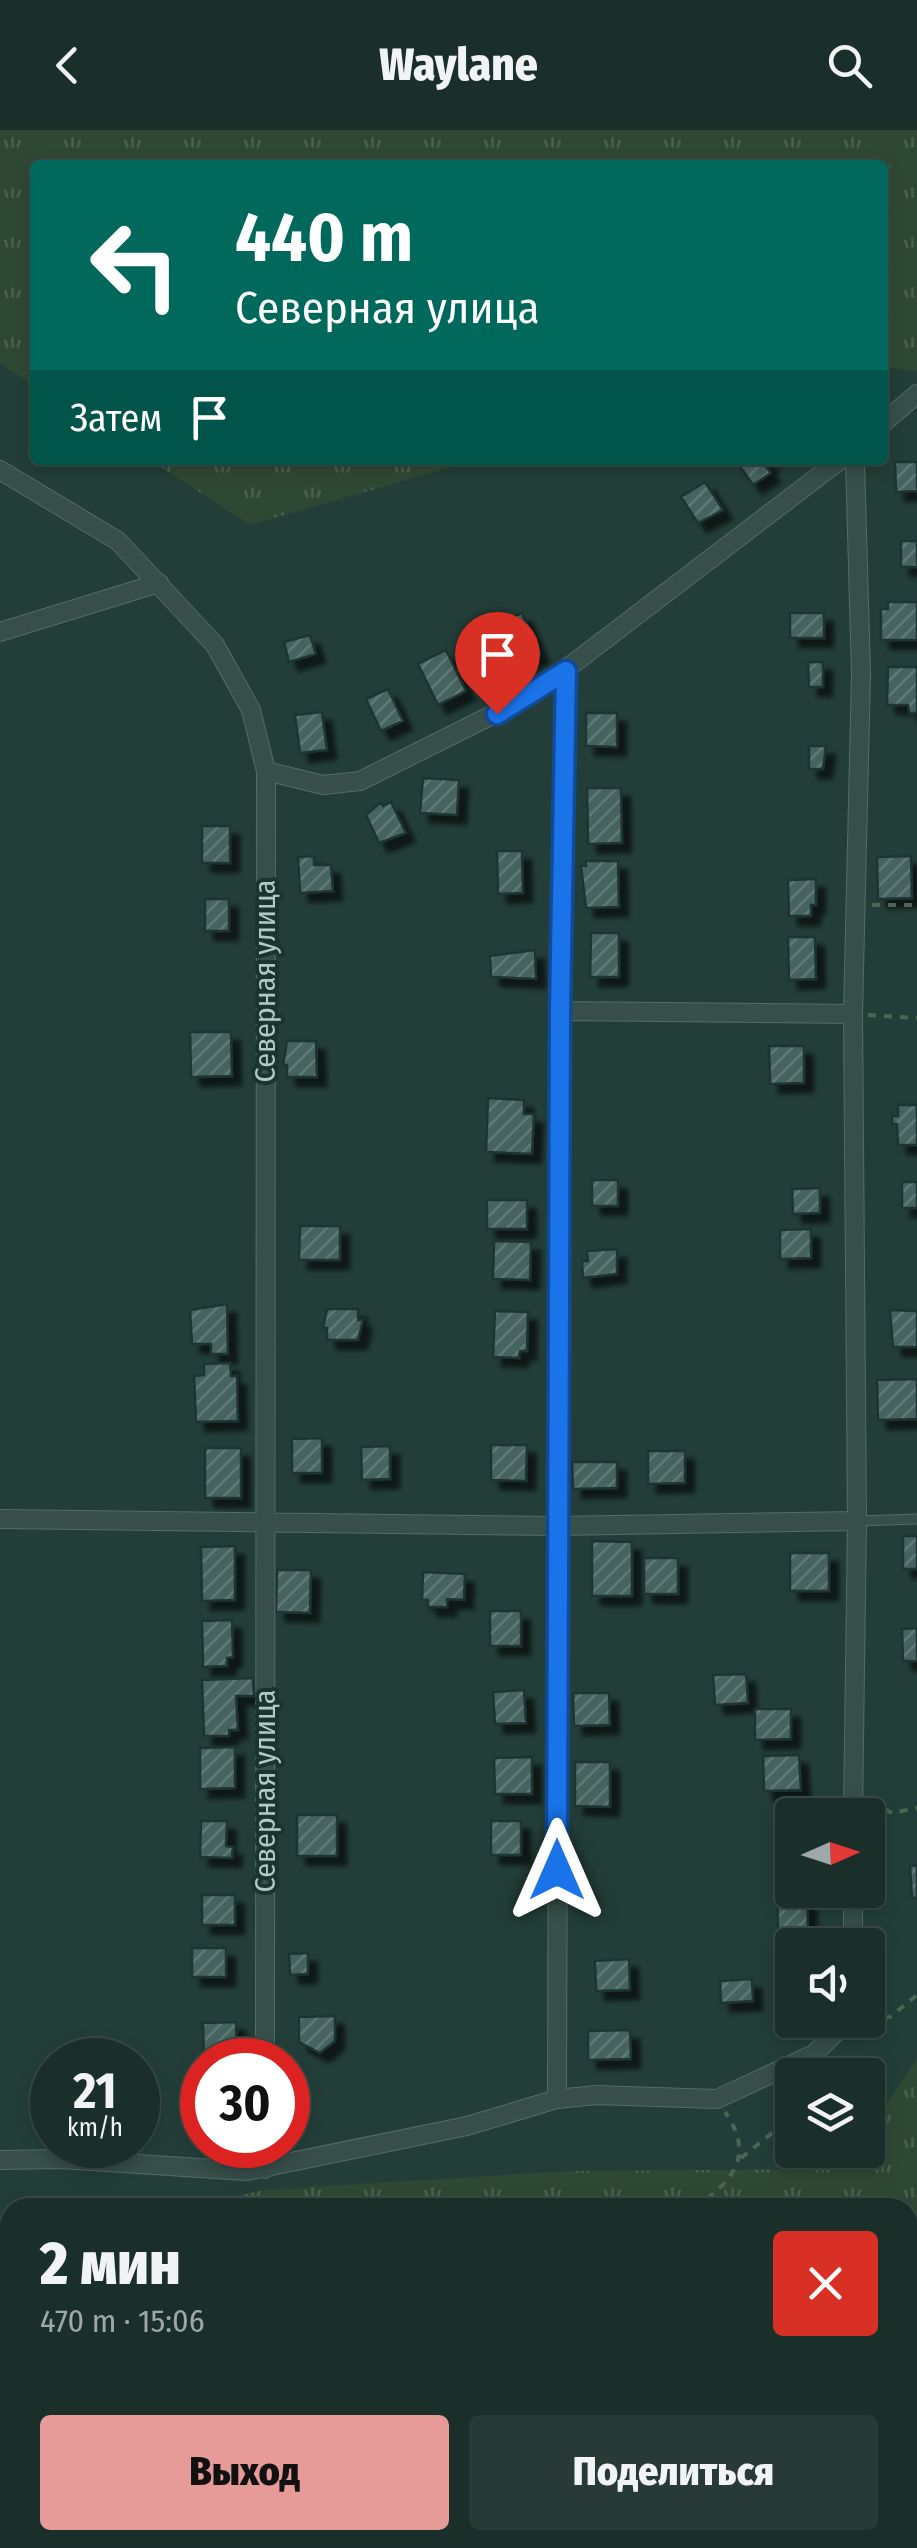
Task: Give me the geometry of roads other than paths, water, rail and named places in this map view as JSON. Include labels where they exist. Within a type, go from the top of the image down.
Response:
[{"type":"street","points":[[888,419],[917,394]]},
{"type":"street","points":[[266,771],[323,784],[360,781],[532,696],[566,671],[586,650],[833,465]]},
{"type":"street","points":[[853,1798],[858,1521],[853,1014],[861,674],[855,465]]},
{"type":"street","name":"Северная улица","points":[[0,470],[118,541],[215,645],[252,710],[266,771],[265,2038]]},
{"type":"street","points":[[0,632],[159,584]]},
{"type":"street","points":[[557,2099],[560,1011],[566,671]]},
{"type":"street","points":[[560,1011],[853,1014]]},
{"type":"street","points":[[0,1519],[557,1526],[858,1521]]},
{"type":"street","points":[[0,2160],[60,2159],[229,2172],[265,2169],[468,2126],[557,2099],[596,2095],[716,2099],[814,2054],[830,2038]]},
{"type":"lane","points":[[858,1521],[917,1520]]}]
